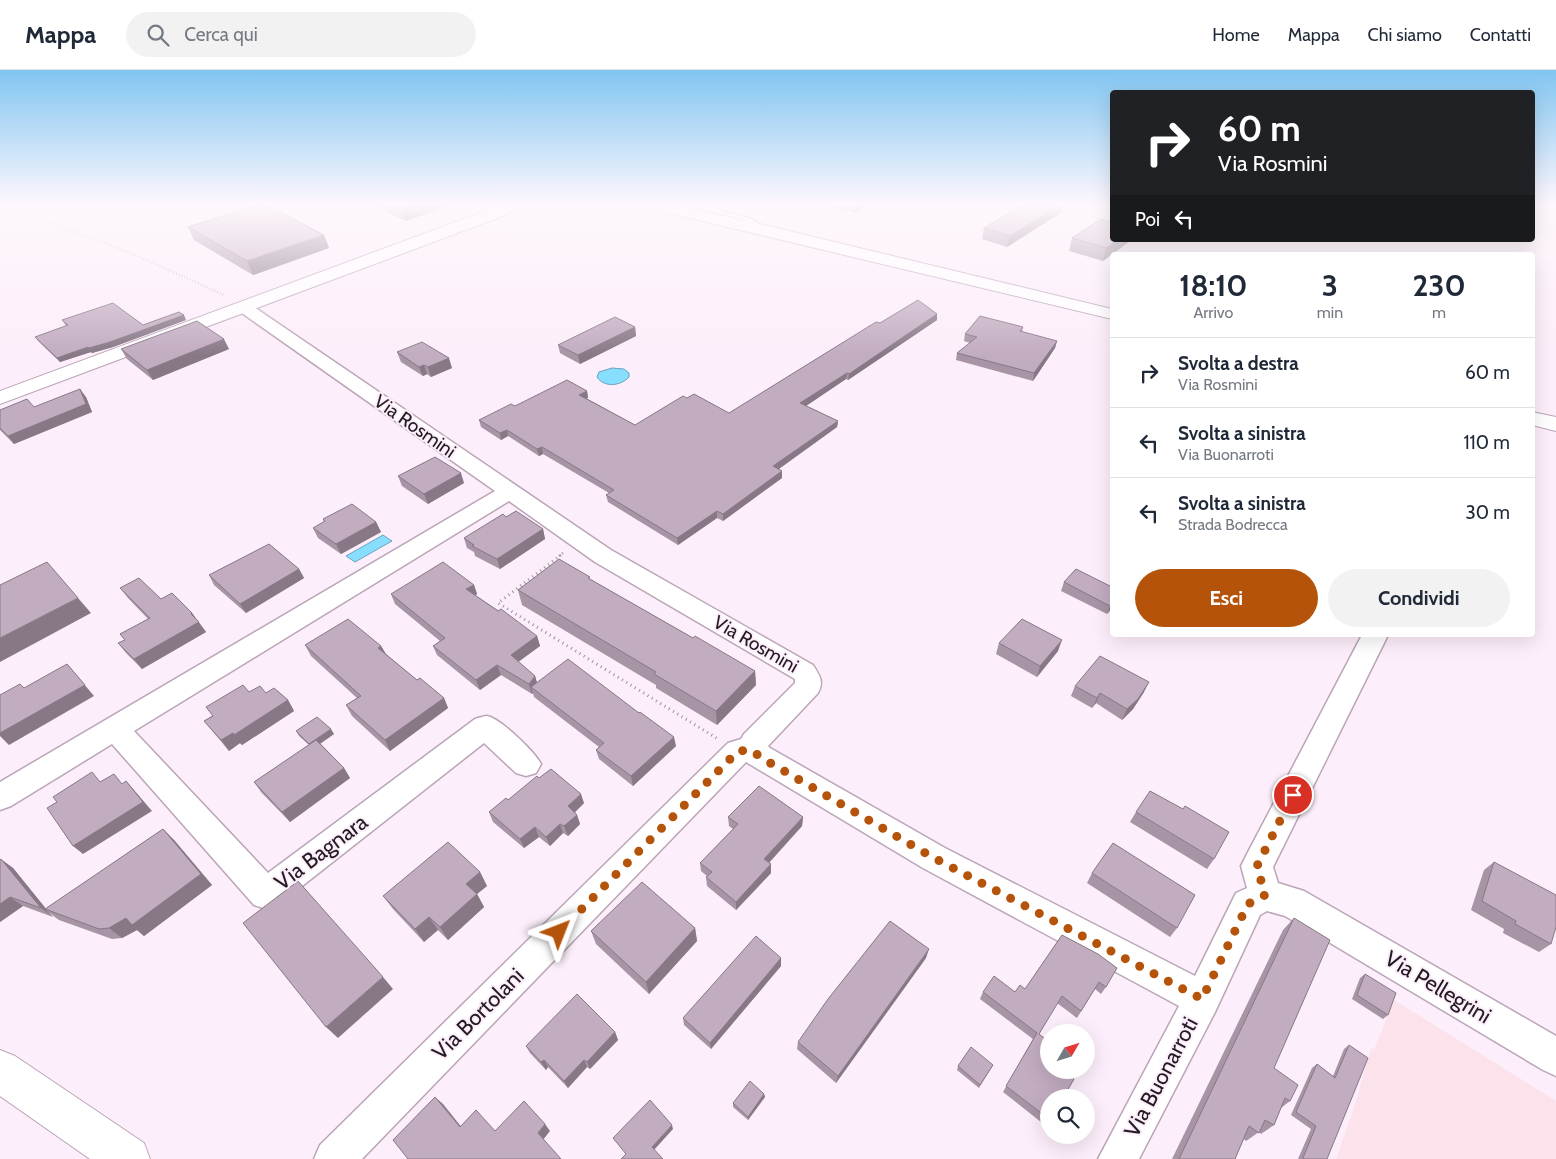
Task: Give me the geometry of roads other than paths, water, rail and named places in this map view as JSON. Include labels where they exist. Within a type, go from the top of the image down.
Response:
[{"type":"main road","points":[[0,398],[387,255]]},
{"type":"main road","points":[[867,255],[1110,314]]},
{"type":"main road","points":[[1535,419],[1556,424]]},
{"type":"main road","points":[[0,1070],[128,1159]]},
{"type":"street","name":"Via Rosmini","points":[[245,308],[603,556],[804,672],[808,679],[808,686],[745,750]]},
{"type":"street","points":[[0,797],[510,492]]},
{"type":"street","points":[[1265,895],[1257,866],[1374,637]]},
{"type":"street","name":"Via Bagnara","points":[[116,729],[266,894],[486,726],[526,764]]},
{"type":"street","points":[[745,750],[934,858],[1202,999]]},
{"type":"street","name":"Via Bortolani","points":[[334,1159],[745,750]]},
{"type":"street","name":"Via Pellegrini","points":[[1265,895],[1292,902],[1556,1057]]},
{"type":"street","name":"Via Buonarroti","points":[[1118,1159],[1202,999],[1248,904],[1265,895]]},
{"type":"water","points":[[612,368],[624,369],[629,373],[629,377],[617,384],[608,384],[600,381],[597,377],[599,372]]},
{"type":"water","points":[[383,535],[392,541],[355,562],[346,556]]}]
